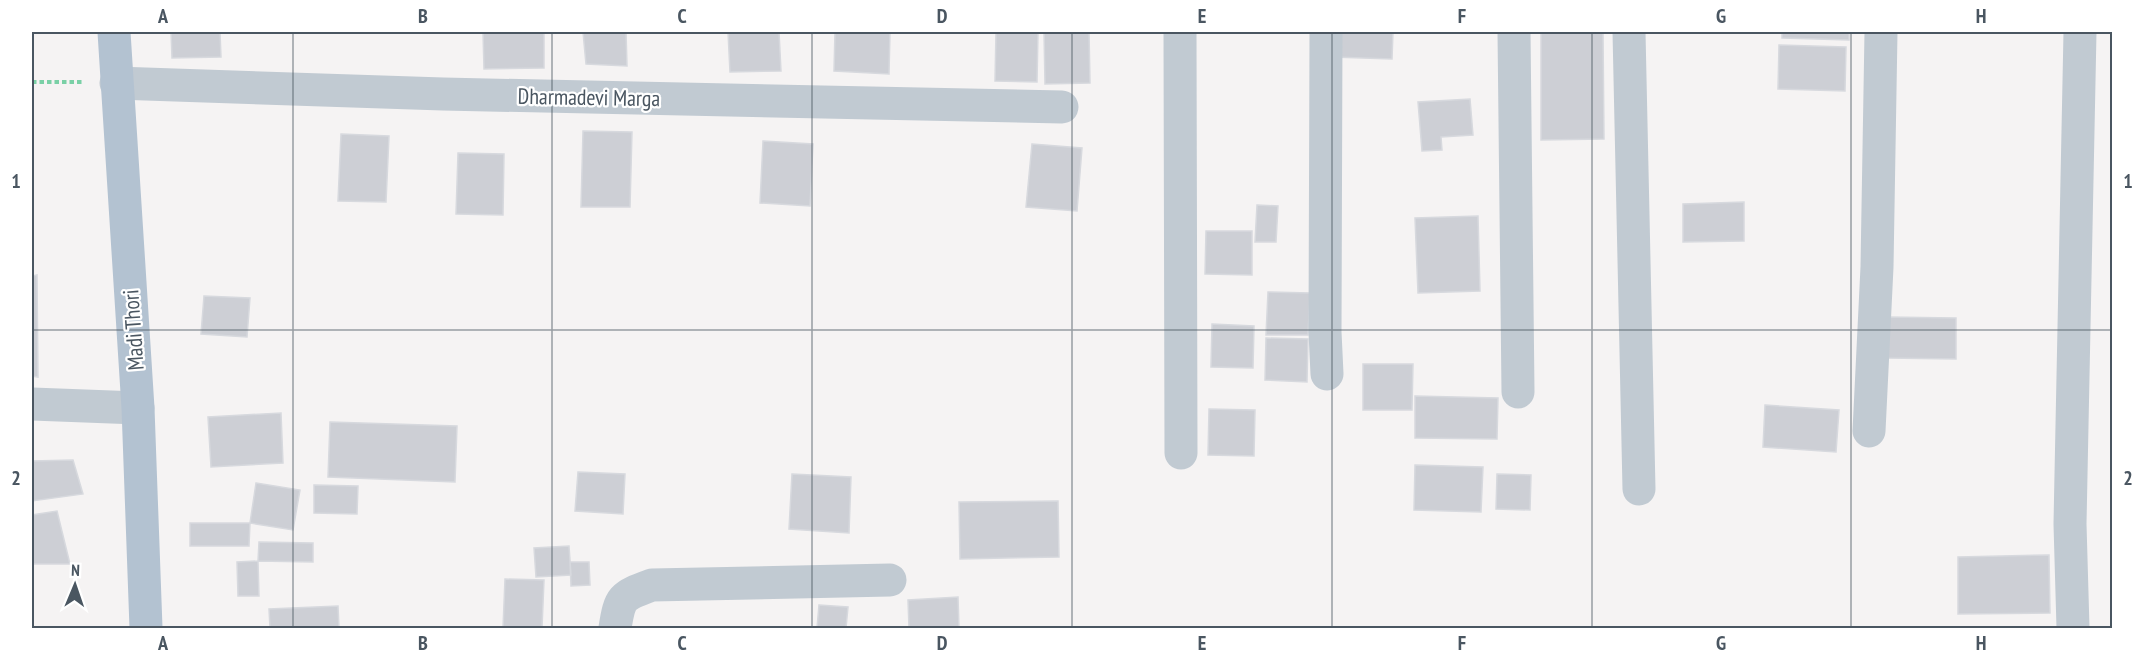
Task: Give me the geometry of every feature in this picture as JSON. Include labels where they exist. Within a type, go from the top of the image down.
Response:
[{"type":"main road","name":"Madi Thori","points":[[114,32],[138,408],[146,628]]},
{"type":"street","points":[[1180,32],[1181,453]]},
{"type":"street","points":[[1326,32],[1325,332],[1327,374]]},
{"type":"street","points":[[1514,32],[1518,392]]},
{"type":"street","points":[[1629,32],[1639,489]]},
{"type":"street","points":[[1869,431],[1877,267],[1881,32]]},
{"type":"street","points":[[2073,628],[2070,524],[2080,32]]},
{"type":"street","name":"Dharmadevi Marga","points":[[116,83],[443,94],[1062,107]]},
{"type":"street","points":[[32,404],[138,408]]},
{"type":"street","points":[[615,628],[619,606],[627,594],[652,585],[890,580]]},
{"type":"path","points":[[32,82],[116,83]]},
{"type":"building","points":[[171,32],[220,32],[221,57],[172,58]]},
{"type":"building","points":[[483,32],[544,32],[544,68],[484,69]]},
{"type":"building","points":[[583,32],[626,32],[627,66],[586,64]]},
{"type":"building","points":[[728,32],[779,32],[781,71],[730,72]]},
{"type":"building","points":[[835,32],[890,32],[889,74],[834,71]]},
{"type":"building","points":[[996,32],[1038,32],[1037,82],[995,81]]},
{"type":"building","points":[[1044,32],[1089,32],[1090,83],[1045,84]]},
{"type":"building","points":[[1334,32],[1393,32],[1392,59],[1333,57]]},
{"type":"building","points":[[1541,32],[1603,32],[1604,139],[1541,140]]},
{"type":"building","points":[[1782,32],[1849,32],[1849,40],[1782,38]]},
{"type":"building","points":[[1779,45],[1846,47],[1845,91],[1778,89]]},
{"type":"building","points":[[1470,99],[1473,135],[1441,137],[1442,150],[1422,151],[1418,102]]},
{"type":"building","points":[[583,131],[632,132],[630,207],[581,207]]},
{"type":"building","points":[[341,134],[389,136],[386,202],[338,201]]},
{"type":"building","points":[[763,141],[813,144],[810,206],[760,203]]},
{"type":"building","points":[[1032,144],[1082,148],[1077,211],[1026,207]]},
{"type":"building","points":[[458,153],[504,154],[503,215],[456,214]]},
{"type":"building","points":[[1744,202],[1744,241],[1683,242],[1683,204]]},
{"type":"building","points":[[1257,205],[1278,206],[1276,242],[1255,242]]},
{"type":"building","points":[[1478,216],[1480,291],[1418,293],[1415,218]]},
{"type":"building","points":[[1206,231],[1252,231],[1252,275],[1205,274]]},
{"type":"building","points":[[37,275],[38,377],[32,376],[32,276]]},
{"type":"building","points":[[1268,292],[1310,293],[1308,335],[1266,335]]},
{"type":"building","points":[[204,296],[250,298],[247,337],[201,334]]},
{"type":"building","points":[[1886,317],[1956,318],[1956,359],[1886,358]]},
{"type":"building","points":[[1212,324],[1254,326],[1253,368],[1211,367]]},
{"type":"building","points":[[1266,338],[1308,339],[1307,382],[1265,380]]},
{"type":"building","points":[[1363,364],[1413,364],[1412,410],[1363,410]]},
{"type":"building","points":[[1415,396],[1498,398],[1497,439],[1415,438]]},
{"type":"building","points":[[1765,405],[1839,410],[1836,452],[1763,447]]},
{"type":"building","points":[[1209,409],[1255,410],[1254,456],[1208,455]]},
{"type":"building","points":[[281,413],[283,463],[211,467],[208,417]]},
{"type":"building","points":[[330,422],[457,426],[455,482],[328,477]]},
{"type":"building","points":[[73,460],[83,494],[32,501],[32,461]]},
{"type":"building","points":[[1415,465],[1483,467],[1481,512],[1414,510]]},
{"type":"building","points":[[578,472],[625,474],[623,514],[575,511]]},
{"type":"building","points":[[792,474],[851,477],[849,533],[789,529]]},
{"type":"building","points":[[1497,474],[1531,475],[1530,510],[1496,509]]},
{"type":"building","points":[[256,483],[300,490],[293,530],[250,523]]},
{"type":"building","points":[[314,485],[358,486],[357,514],[314,513]]},
{"type":"building","points":[[1058,501],[1059,557],[960,559],[959,502]]},
{"type":"building","points":[[57,511],[70,564],[32,564],[32,515]]},
{"type":"building","points":[[190,523],[250,523],[249,546],[190,546]]},
{"type":"building","points":[[259,542],[313,543],[313,562],[258,561]]},
{"type":"building","points":[[569,546],[571,575],[536,577],[534,548]]},
{"type":"building","points":[[2049,555],[2050,613],[1958,614],[1958,557]]},
{"type":"building","points":[[258,561],[259,596],[238,596],[237,562]]},
{"type":"building","points":[[570,562],[589,562],[590,585],[571,586]]},
{"type":"building","points":[[505,579],[544,580],[542,628],[503,628]]},
{"type":"building","points":[[958,597],[959,628],[909,628],[908,600]]},
{"type":"building","points":[[819,605],[848,607],[846,628],[817,628]]},
{"type":"building","points":[[338,606],[339,628],[270,628],[269,609]]}]
